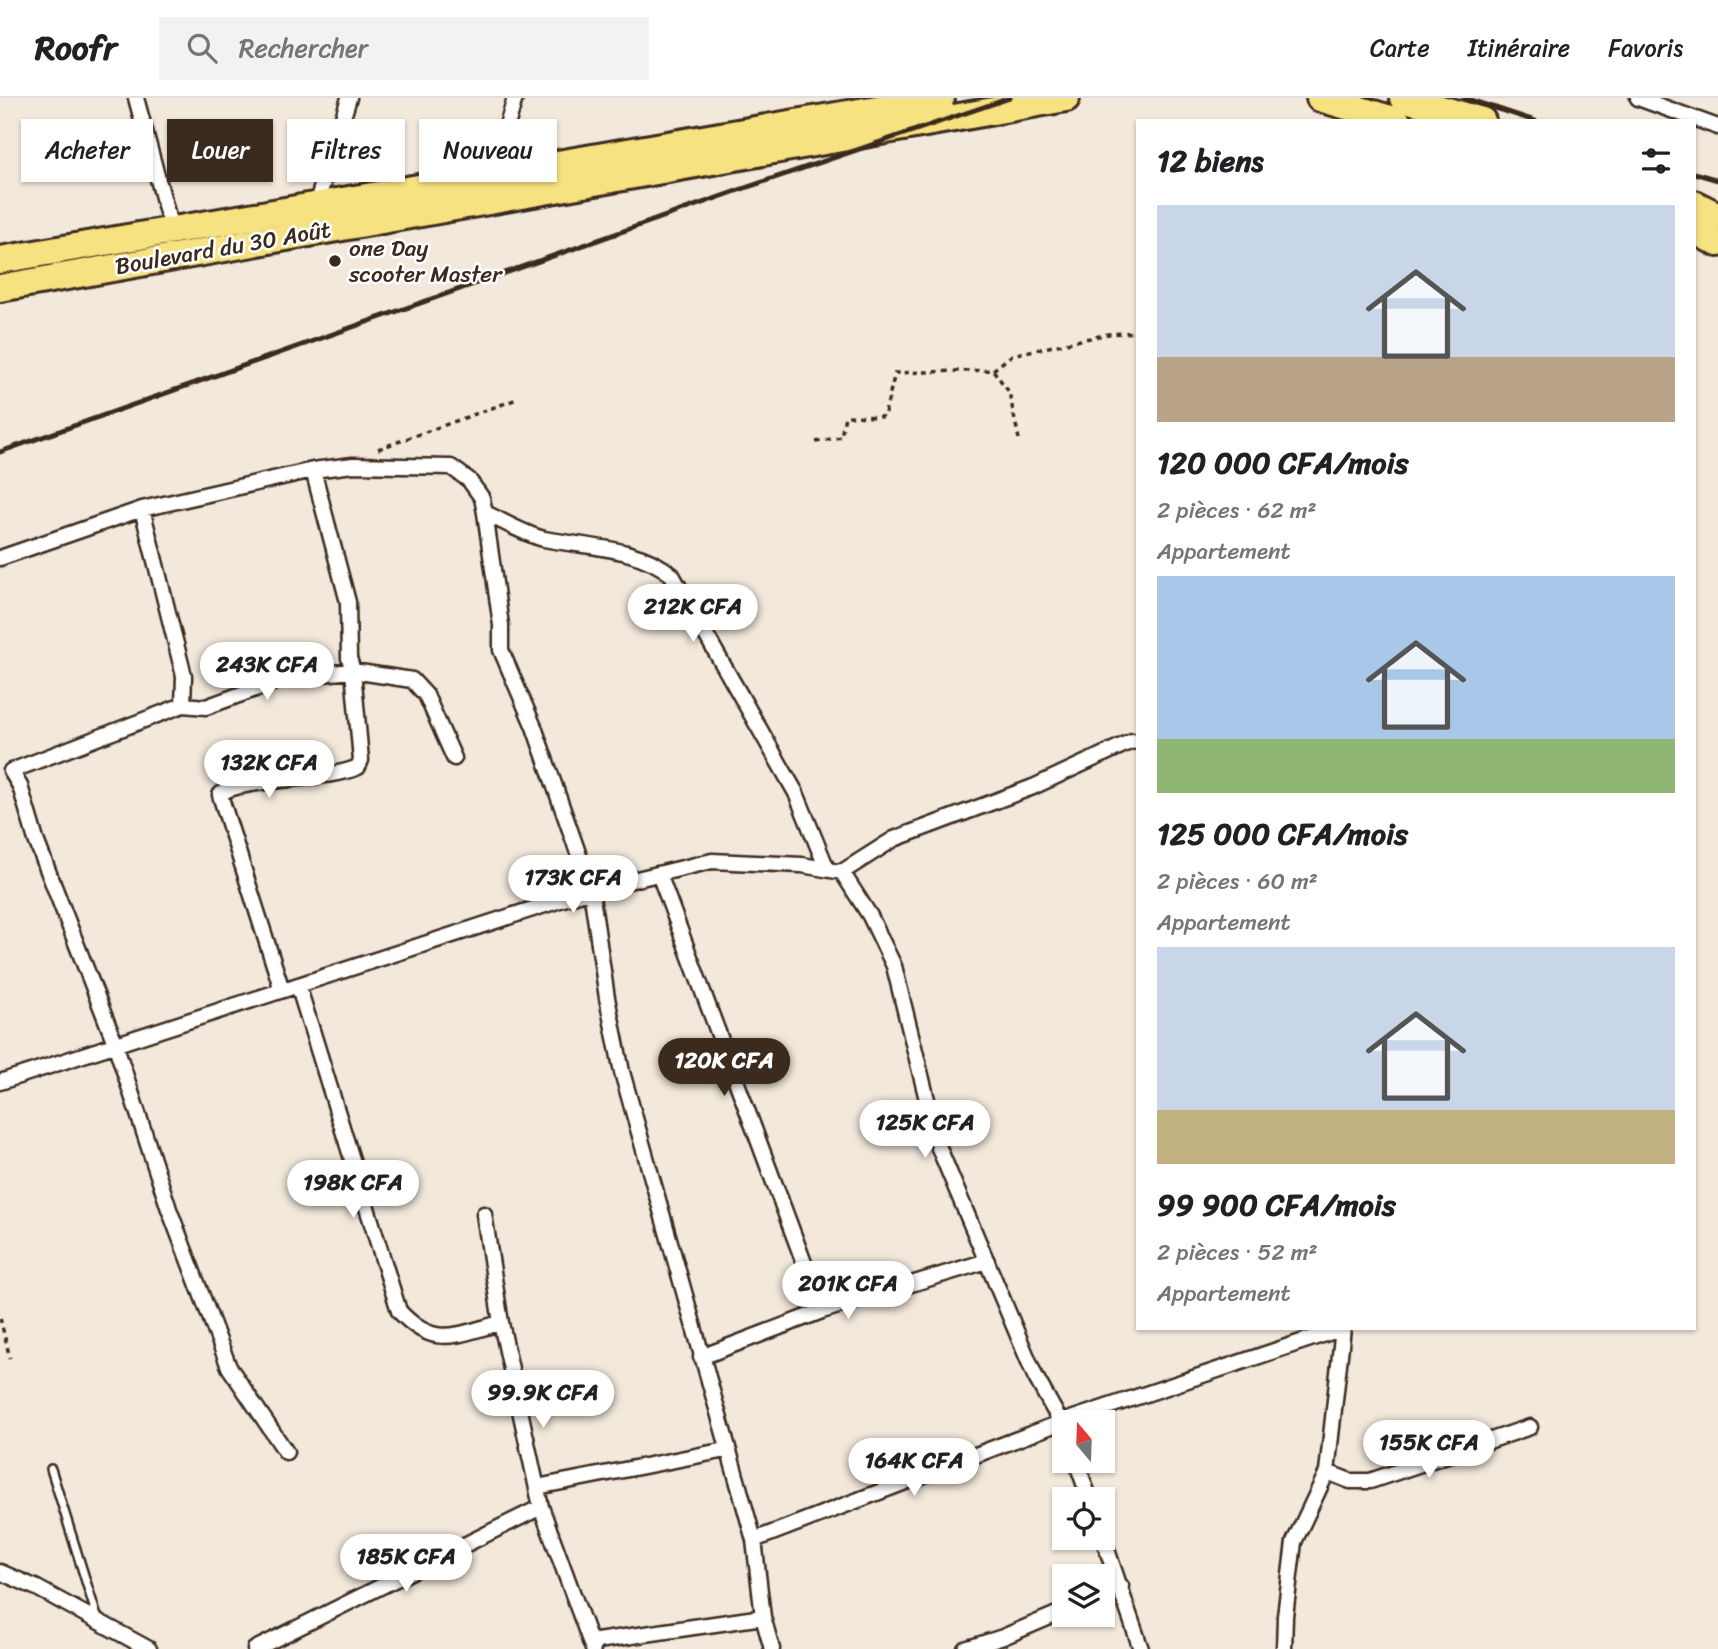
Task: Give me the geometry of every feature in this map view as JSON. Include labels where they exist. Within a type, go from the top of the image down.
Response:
[{"type":"highway","name":"Boulevard du 30 Août","points":[[557,163],[941,98]]},
{"type":"highway","name":"Boulevard du 30 Août","points":[[0,288],[1066,98]]},
{"type":"highway","points":[[1320,98],[1389,119]]},
{"type":"highway","points":[[1404,98],[1475,119]]},
{"type":"highway","name":"Boulevard du 30 Août","points":[[0,260],[447,182]]},
{"type":"highway","points":[[1696,205],[1718,216]]},
{"type":"highway","points":[[1696,231],[1718,243]]},
{"type":"street","points":[[136,98],[172,231]]},
{"type":"street","points":[[316,205],[349,98]]},
{"type":"street","points":[[509,119],[515,98]]},
{"type":"street","points":[[1639,98],[1718,127]]},
{"type":"street","points":[[0,558],[142,509],[313,470],[353,465],[451,467],[469,480],[482,498],[501,625],[501,650],[534,727],[591,890],[607,998],[622,1072],[642,1135],[726,1450],[754,1540],[764,1617],[772,1649]]},
{"type":"street","points":[[282,990],[220,795],[224,789],[236,786],[306,779],[358,768],[361,760],[353,671],[349,658],[348,602],[313,470]]},
{"type":"street","points":[[142,509],[184,676],[183,705]]},
{"type":"street","points":[[485,513],[542,538],[576,542],[658,564],[672,575],[796,793],[834,870],[870,916],[894,966],[939,1148],[1035,1376],[1054,1410]]},
{"type":"street","points":[[286,1452],[229,1367],[169,1209],[115,1043],[36,840],[20,786],[6,773],[183,705],[206,706],[288,677],[353,671],[412,681],[426,695],[454,758]]},
{"type":"street","points":[[0,1082],[591,890],[712,861],[802,865],[834,870],[894,839],[1033,787],[1132,741],[1136,742]]},
{"type":"street","points":[[659,874],[822,1311]]},
{"type":"street","points":[[298,985],[400,1311],[415,1329],[440,1338],[501,1323]]},
{"type":"street","points":[[484,1213],[501,1323],[541,1507],[592,1645],[764,1617]]},
{"type":"street","points":[[701,1357],[822,1311],[987,1261]]},
{"type":"street","points":[[1106,1410],[1337,1330]]},
{"type":"street","points":[[1284,1649],[1294,1542],[1326,1472],[1343,1330]]},
{"type":"street","points":[[1326,1472],[1350,1481],[1370,1481],[1530,1427]]},
{"type":"street","points":[[754,1540],[1052,1429]]},
{"type":"street","points":[[537,1487],[726,1450]]},
{"type":"street","points":[[255,1649],[541,1507]]},
{"type":"street","points":[[1108,1550],[1141,1649]]},
{"type":"street","points":[[0,1572],[37,1588],[149,1649]]},
{"type":"street","points":[[1115,1589],[1121,1586]]},
{"type":"street","points":[[965,1649],[1003,1637],[1052,1616]]},
{"type":"lane","points":[[51,1469],[99,1624]]},
{"type":"path","points":[[816,442],[841,438],[845,416],[884,416],[895,373],[993,370],[1012,355],[1108,334],[1136,332]]},
{"type":"path","points":[[993,370],[1009,392],[1019,439]]},
{"type":"path","points":[[353,465],[369,452],[517,399]]},
{"type":"path","points":[[0,1318],[10,1358]]},
{"type":"railway","points":[[0,452],[742,189],[1010,98]]},
{"type":"railway","points":[[1465,98],[1529,119]]},
{"type":"railway","points":[[1696,174],[1718,180]]},
{"type":"place","name":"one Day scooter Master","points":[[335,261]]}]
